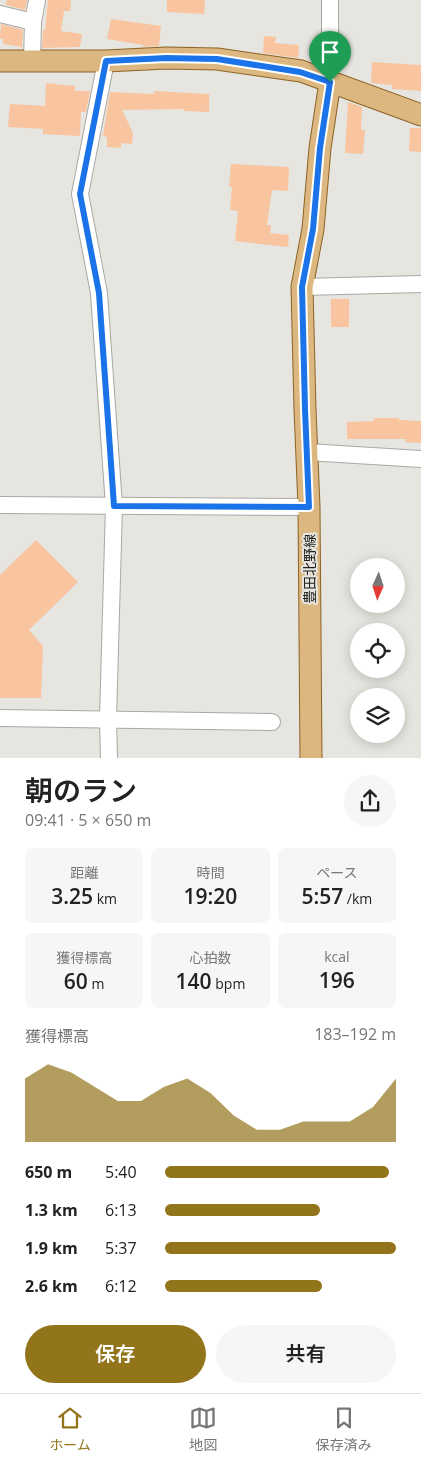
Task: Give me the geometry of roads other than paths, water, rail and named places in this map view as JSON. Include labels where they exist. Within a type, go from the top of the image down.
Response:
[{"type":"main road","points":[[0,61],[217,59],[300,72],[421,115]]},
{"type":"main road","name":"豊田北野線","points":[[311,758],[309,507],[302,287],[313,229],[320,148],[330,82]]},
{"type":"street","points":[[32,62],[33,22],[36,0]]},
{"type":"street","points":[[330,0],[330,82]]},
{"type":"street","points":[[0,14],[33,22]]},
{"type":"street","points":[[106,61],[80,194],[99,293],[114,506],[108,719],[109,758]]},
{"type":"street","points":[[302,287],[421,284]]},
{"type":"street","points":[[307,452],[421,459]]},
{"type":"street","points":[[0,505],[309,507]]},
{"type":"street","points":[[0,718],[272,722]]}]
